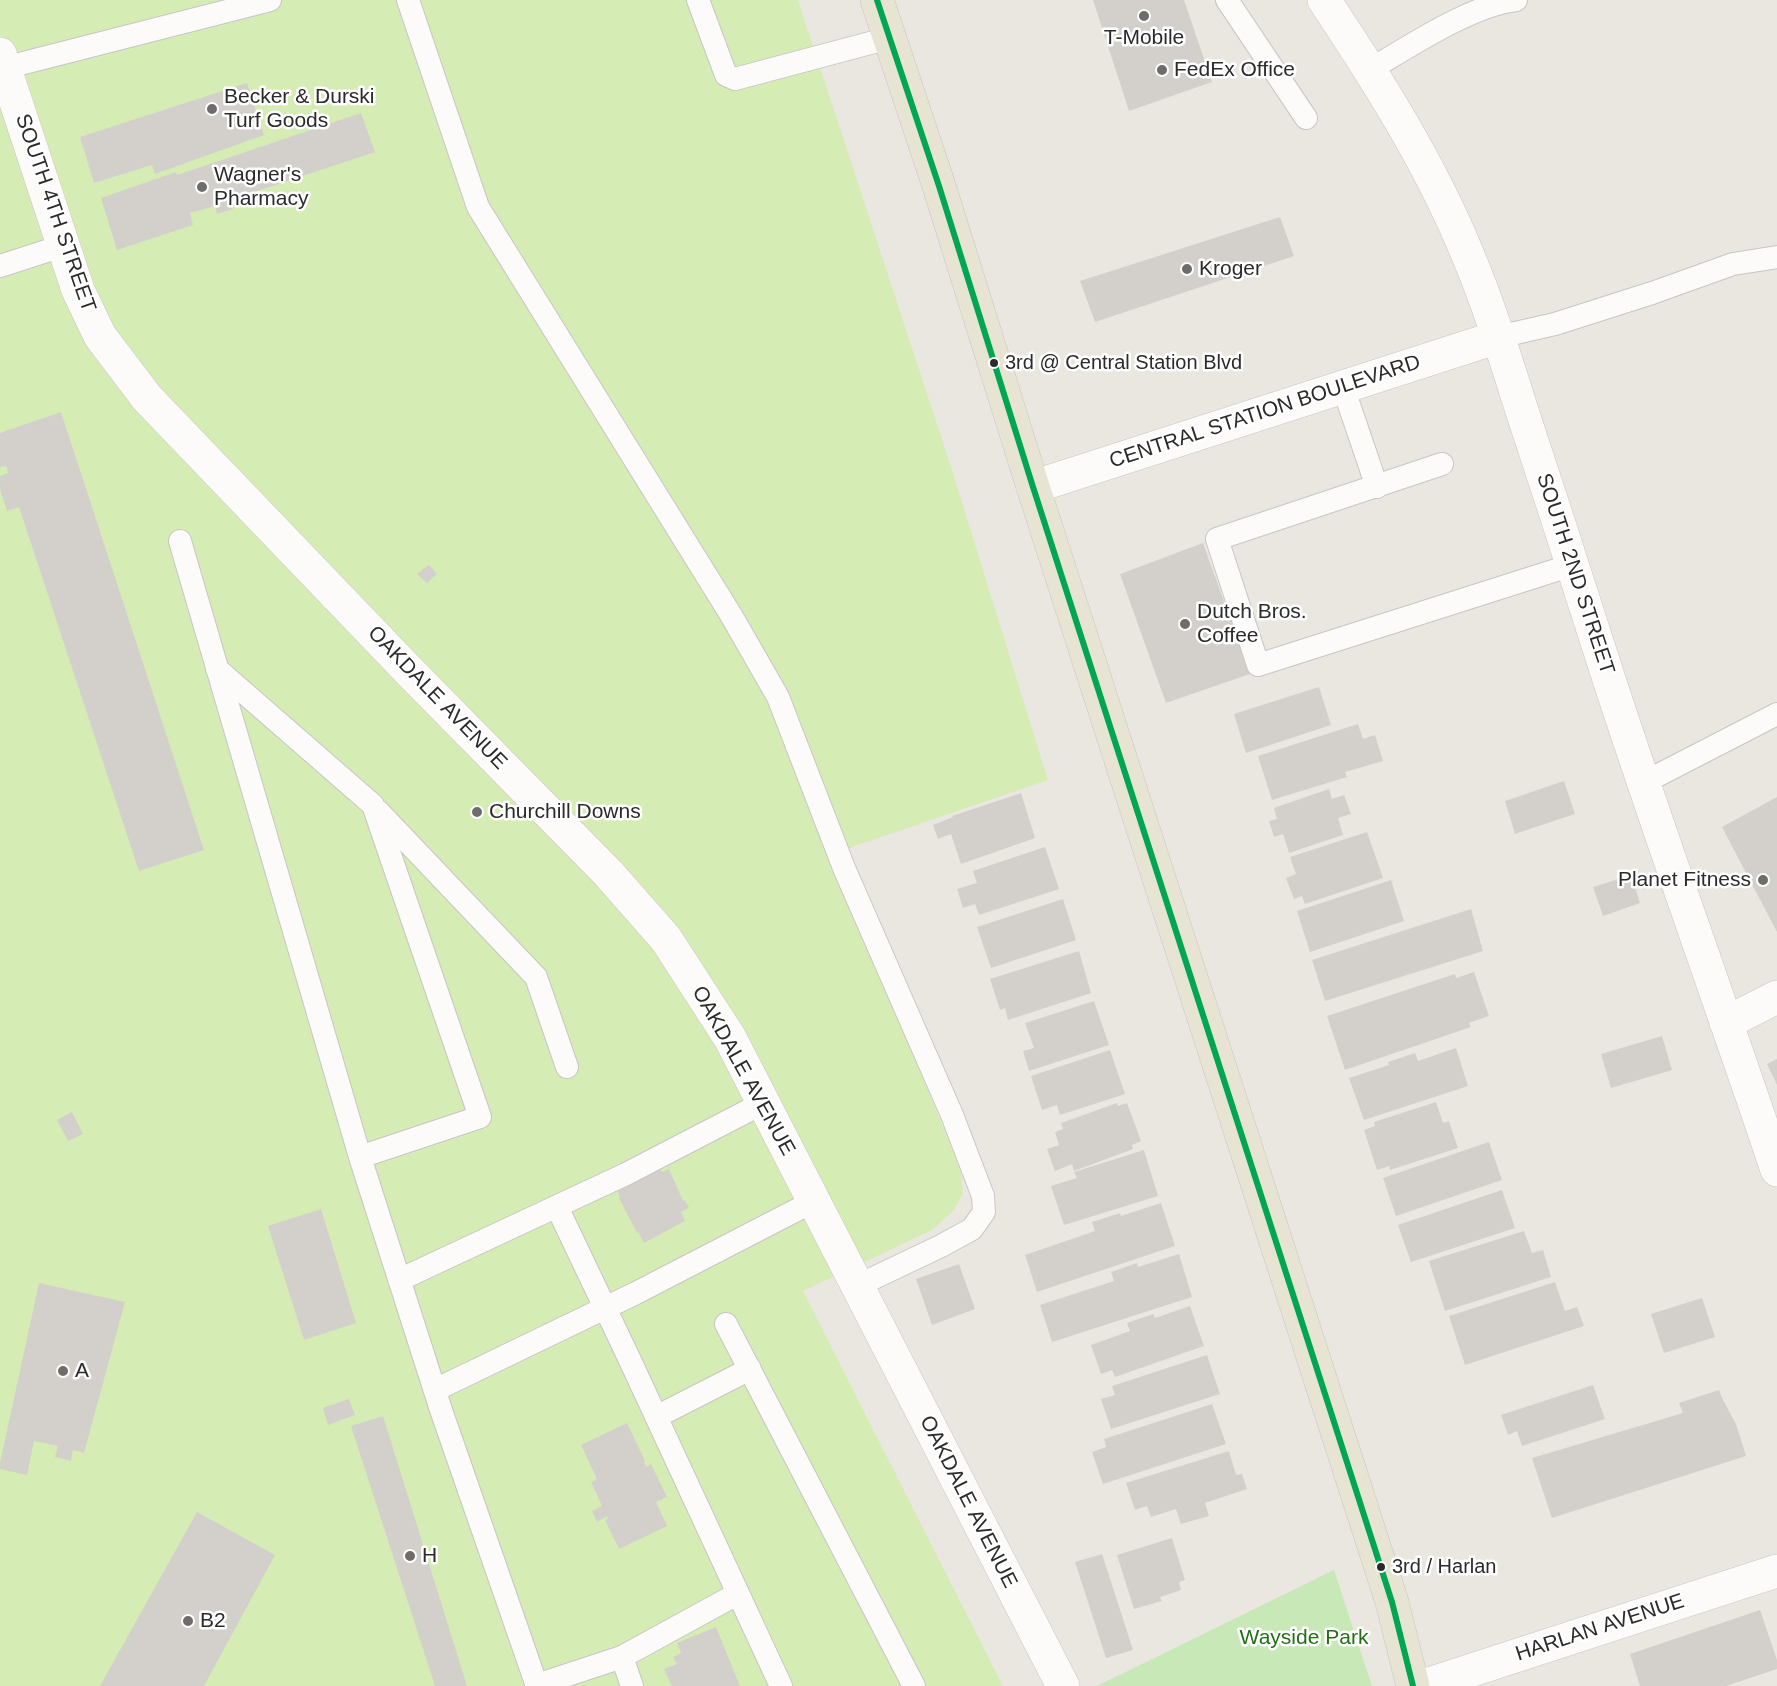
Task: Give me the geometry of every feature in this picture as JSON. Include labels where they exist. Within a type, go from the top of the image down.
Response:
[{"type":"main road","points":[[877,0],[939,186],[1033,487],[1392,1602],[1413,1686]]},
{"type":"street","name":"SOUTH 2ND STREET","points":[[1324,0],[1371,69],[1403,122],[1468,255],[1498,337],[1643,783],[1777,1170]]},
{"type":"street","name":"SOUTH 4TH STREET","points":[[2,61],[62,246],[78,290],[100,336]]},
{"type":"street","name":"OAKDALE AVENUE","points":[[100,336],[147,398],[410,672],[608,873],[666,939],[730,1038],[1063,1686]]},
{"type":"street","name":"CENTRAL STATION BOULEVARD","points":[[1033,487],[1498,337]]},
{"type":"street","points":[[1726,1023],[1777,997]]},
{"type":"street","name":"HARLAN AVENUE","points":[[1423,1686],[1777,1571]]},
{"type":"lane","points":[[2,61],[270,0]]},
{"type":"lane","points":[[408,0],[478,207],[731,615],[778,697],[844,868],[952,1115],[983,1196],[984,1212],[972,1230],[857,1286]]},
{"type":"lane","points":[[698,0],[726,75],[735,79],[889,38]]},
{"type":"lane","points":[[1227,0],[1306,118]]},
{"type":"lane","points":[[1371,69],[1458,20],[1501,2],[1516,0]]},
{"type":"lane","points":[[0,266],[62,246]]},
{"type":"lane","points":[[1498,337],[1566,320],[1733,264],[1777,256]]},
{"type":"lane","points":[[1343,387],[1377,487]]},
{"type":"lane","points":[[1442,464],[1217,539],[1258,665],[1572,565]]},
{"type":"lane","points":[[180,541],[360,1157],[435,1390],[537,1686],[622,1657],[737,1594]]},
{"type":"lane","points":[[217,669],[373,805],[536,977],[567,1067]]},
{"type":"lane","points":[[1643,783],[1777,714]]},
{"type":"lane","points":[[360,1157],[480,1117],[373,805]]},
{"type":"lane","points":[[399,1280],[626,1174],[764,1103]]},
{"type":"lane","points":[[435,1390],[605,1308],[814,1201]]},
{"type":"lane","points":[[557,1207],[781,1686]]},
{"type":"lane","points":[[726,1324],[914,1686]]},
{"type":"lane","points":[[656,1417],[750,1369]]},
{"type":"lane","points":[[622,1657],[632,1686]]},
{"type":"green space","name":"Churchill Downs","points":[[0,0],[798,0],[952,470],[1048,780],[832,856],[961,1171],[963,1193],[954,1210],[932,1230],[803,1291],[1003,1686],[0,1686]]},
{"type":"green space","name":"Wayside Park","points":[[1334,1570],[1372,1686],[1097,1686]]},
{"type":"building","points":[[1093,0],[1184,0],[1212,82],[1129,111]]},
{"type":"building","name":"Becker & Durski Turf Goods","points":[[247,83],[264,135],[155,174],[152,165],[94,183],[80,137]]},
{"type":"building","name":"Wagner's Pharmacy","points":[[361,113],[375,152],[230,200],[233,209],[217,214],[215,206],[190,213],[193,225],[117,250],[101,198]]},
{"type":"building","name":"Kroger","points":[[1280,217],[1294,256],[1095,322],[1080,281]]},
{"type":"building","points":[[61,412],[204,850],[139,871],[19,507],[7,511],[0,489],[0,476],[8,473],[6,466],[0,467],[0,433]]},
{"type":"building","name":"Dutch Bros. Coffee","points":[[1203,543],[1250,674],[1166,703],[1120,574]]},
{"type":"building","points":[[429,565],[437,574],[427,583],[417,574]]},
{"type":"building","points":[[1319,687],[1331,725],[1246,753],[1234,714]]},
{"type":"building","points":[[1358,724],[1363,739],[1375,735],[1383,761],[1345,772],[1347,777],[1272,800],[1258,756]]},
{"type":"building","points":[[1564,781],[1575,814],[1515,834],[1505,801]]},
{"type":"building","points":[[1329,789],[1332,799],[1344,795],[1351,814],[1338,818],[1343,835],[1289,853],[1283,834],[1274,837],[1269,821],[1277,819],[1274,808]]},
{"type":"building","points":[[1021,793],[1035,838],[961,864],[951,834],[938,839],[933,825],[952,816]]},
{"type":"building","name":"Planet Fitness","points":[[1777,797],[1777,932],[1722,827]]},
{"type":"building","points":[[1367,832],[1383,878],[1305,904],[1302,896],[1294,899],[1286,878],[1296,874],[1290,857]]},
{"type":"building","points":[[1045,847],[1059,889],[979,915],[975,904],[963,908],[957,889],[977,883],[973,871]]},
{"type":"building","points":[[1631,875],[1640,903],[1603,916],[1593,887]]},
{"type":"building","points":[[1391,880],[1404,921],[1310,952],[1297,911]]},
{"type":"building","points":[[1063,899],[1076,940],[991,968],[977,927]]},
{"type":"building","points":[[1471,909],[1483,951],[1325,1001],[1312,960]]},
{"type":"building","points":[[1079,951],[1091,993],[1008,1020],[1005,1008],[1000,1010],[990,979]]},
{"type":"building","points":[[1474,972],[1489,1016],[1469,1023],[1471,1027],[1345,1070],[1327,1016],[1455,974],[1456,978]]},
{"type":"building","points":[[1094,1001],[1109,1045],[1029,1071],[1023,1051],[1034,1048],[1025,1023]]},
{"type":"building","points":[[1662,1036],[1672,1070],[1611,1088],[1601,1054]]},
{"type":"building","points":[[1456,1048],[1468,1086],[1364,1120],[1349,1078],[1389,1065],[1388,1062],[1415,1053],[1418,1061]]},
{"type":"building","points":[[1110,1050],[1125,1094],[1060,1115],[1057,1105],[1042,1110],[1031,1076]]},
{"type":"building","points":[[1777,1059],[1777,1085],[1767,1064]]},
{"type":"building","points":[[1436,1102],[1443,1123],[1449,1121],[1458,1148],[1390,1170],[1389,1166],[1377,1170],[1364,1130],[1375,1126],[1374,1122]]},
{"type":"building","points":[[1117,1103],[1118,1106],[1127,1103],[1141,1141],[1132,1145],[1133,1149],[1074,1171],[1072,1164],[1055,1171],[1047,1149],[1059,1145],[1055,1132],[1063,1129],[1061,1123]]},
{"type":"building","points":[[72,1112],[83,1134],[68,1141],[57,1120]]},
{"type":"building","points":[[1489,1142],[1502,1180],[1396,1216],[1383,1178]]},
{"type":"building","points":[[1144,1150],[1158,1196],[1064,1225],[1051,1186],[1077,1178],[1074,1172]]},
{"type":"building","points":[[657,1164],[662,1172],[669,1169],[683,1201],[685,1200],[689,1208],[681,1212],[685,1221],[644,1243],[619,1198],[615,1185]]},
{"type":"building","points":[[1502,1190],[1515,1228],[1411,1262],[1398,1225]]},
{"type":"building","points":[[1161,1203],[1175,1246],[1037,1292],[1025,1255],[1095,1231],[1092,1222],[1120,1213],[1121,1216]]},
{"type":"building","points":[[321,1209],[356,1323],[304,1340],[268,1226]]},
{"type":"building","points":[[1524,1231],[1532,1253],[1543,1250],[1551,1277],[1445,1311],[1429,1261]]},
{"type":"building","points":[[1179,1254],[1192,1297],[1052,1342],[1040,1305],[1114,1281],[1111,1272],[1137,1263],[1138,1267]]},
{"type":"building","points":[[959,1264],[975,1309],[932,1325],[916,1279]]},
{"type":"building","points":[[1555,1282],[1565,1311],[1577,1307],[1584,1326],[1465,1365],[1449,1316]]},
{"type":"building","name":"A","points":[[39,1283],[125,1302],[84,1453],[73,1450],[71,1461],[55,1457],[58,1446],[34,1441],[27,1475],[0,1469],[0,1463]]},
{"type":"building","points":[[1702,1298],[1715,1337],[1664,1353],[1651,1314]]},
{"type":"building","points":[[1190,1306],[1204,1346],[1115,1377],[1112,1370],[1101,1374],[1091,1345],[1130,1331],[1127,1323],[1153,1314],[1155,1318]]},
{"type":"building","points":[[1207,1355],[1220,1394],[1111,1429],[1101,1399],[1115,1395],[1112,1386]]},
{"type":"building","points":[[1593,1385],[1605,1419],[1522,1446],[1517,1431],[1508,1435],[1501,1415]]},
{"type":"building","points":[[1719,1390],[1736,1424],[1746,1456],[1552,1518],[1532,1458],[1683,1413],[1679,1403]]},
{"type":"building","points":[[349,1399],[355,1415],[328,1425],[323,1408]]},
{"type":"building","points":[[1212,1404],[1226,1444],[1103,1484],[1092,1452],[1106,1447],[1104,1439]]},
{"type":"building","name":"H","points":[[383,1416],[467,1686],[435,1686],[351,1426]]},
{"type":"building","points":[[627,1423],[646,1467],[651,1464],[667,1497],[656,1502],[667,1526],[619,1549],[605,1520],[608,1519],[607,1516],[597,1522],[592,1511],[602,1506],[591,1482],[597,1479],[581,1445]]},
{"type":"building","points":[[1229,1451],[1236,1475],[1242,1474],[1247,1489],[1205,1503],[1209,1516],[1181,1524],[1176,1509],[1151,1517],[1147,1506],[1135,1510],[1126,1483]]},
{"type":"building","name":"B2","points":[[197,1512],[275,1555],[204,1686],[100,1686]]},
{"type":"building","points":[[1172,1538],[1185,1580],[1179,1582],[1181,1590],[1160,1597],[1162,1601],[1134,1609],[1117,1555]]},
{"type":"building","points":[[1102,1554],[1133,1650],[1106,1658],[1075,1562]]},
{"type":"building","points":[[1760,1610],[1777,1660],[1777,1669],[1726,1686],[1640,1686],[1630,1654]]},
{"type":"building","points":[[716,1627],[740,1686],[672,1686],[664,1669],[677,1664],[673,1657],[681,1653],[677,1643]]},
{"type":"transit line","points":[[877,0],[939,186],[1033,487],[1392,1602],[1413,1686]]},
{"type":"place","name":"T-Mobile","points":[[1144,16]]},
{"type":"place","name":"FedEx Office","points":[[1162,70]]},
{"type":"place","name":"Becker & Durski Turf Goods","points":[[212,109]]},
{"type":"place","name":"Wagner's Pharmacy","points":[[202,187]]},
{"type":"place","name":"Kroger","points":[[1187,269]]},
{"type":"place","name":"3rd @ Central Station Blvd","points":[[994,363]]},
{"type":"place","name":"Dutch Bros. Coffee","points":[[1185,624]]},
{"type":"place","name":"Churchill Downs","points":[[477,812]]},
{"type":"place","name":"Planet Fitness","points":[[1763,880]]},
{"type":"place","name":"A","points":[[63,1371]]},
{"type":"place","name":"H","points":[[410,1556]]},
{"type":"place","name":"3rd / Harlan","points":[[1381,1567]]},
{"type":"place","name":"B2","points":[[188,1621]]}]
